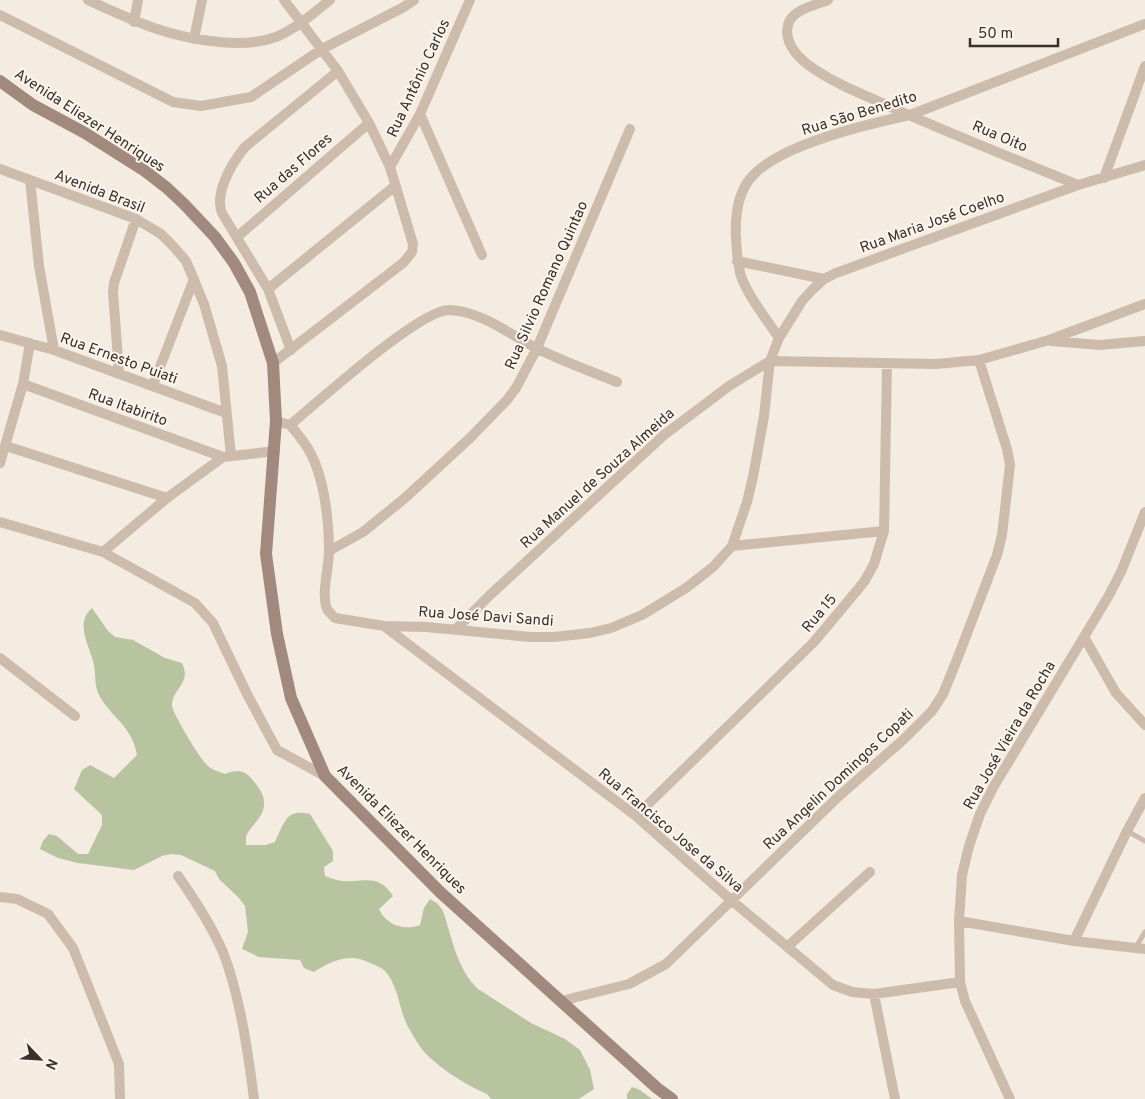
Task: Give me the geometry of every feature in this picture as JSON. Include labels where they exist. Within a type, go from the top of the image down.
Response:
[{"type":"street","points":[[88,0],[134,22],[159,31],[194,40],[241,44],[277,37],[302,23],[330,0]]},
{"type":"street","points":[[134,22],[138,0]]},
{"type":"street","points":[[194,40],[202,0]]},
{"type":"street","points":[[274,363],[403,263],[412,252],[413,244],[390,167],[369,123],[338,71],[284,0]]},
{"type":"street","points":[[0,15],[173,102],[201,106],[251,97],[322,48],[402,8],[414,0]]},
{"type":"street","name":"Rua Antônio Carlos","points":[[390,167],[420,114],[470,0]]},
{"type":"street","name":"Rua Oito","points":[[828,0],[796,14],[790,20],[787,36],[790,44],[806,63],[834,81],[1078,185]]},
{"type":"street","name":"Rua São Benedito","points":[[779,338],[748,291],[737,261],[736,225],[739,198],[749,180],[761,168],[784,153],[805,145],[873,123],[910,115],[1145,24]]},
{"type":"street","points":[[1104,178],[1145,66]]},
{"type":"street","points":[[290,350],[268,289],[219,207],[225,179],[234,160],[245,147],[338,71]]},
{"type":"street","name":"Avenida Eliezer Henriques","points":[[0,81],[33,104],[85,133],[145,171],[185,205],[215,237],[234,263],[250,292],[274,363],[275,451],[266,554],[277,634],[291,698],[325,776],[440,892],[657,1088],[672,1099]]},
{"type":"street","points":[[420,114],[482,255]]},
{"type":"street","name":"Rua das Flores","points":[[237,237],[369,123]]},
{"type":"street","name":"Rua Silvio Romano Quintao","points":[[329,551],[359,535],[392,510],[470,438],[507,400],[516,388],[537,348],[630,129]]},
{"type":"street","name":"Rua Maria José Coelho","points":[[770,361],[779,338],[802,301],[824,279],[1078,185],[1145,165]]},
{"type":"street","name":"Avenida Brasil","points":[[0,169],[136,219],[160,234],[186,261],[204,304],[222,366],[227,457]]},
{"type":"street","points":[[30,180],[39,266],[54,350]]},
{"type":"street","points":[[268,289],[395,186]]},
{"type":"street","points":[[120,374],[113,292],[114,283],[136,219]]},
{"type":"street","points":[[737,261],[824,279]]},
{"type":"street","points":[[153,386],[194,279]]},
{"type":"street","points":[[770,361],[936,364],[979,360],[1049,340],[1145,304]]},
{"type":"street","points":[[290,425],[399,336],[430,315],[448,310],[476,315],[537,348],[617,382]]},
{"type":"street","name":"Rua Ernesto Puiati","points":[[0,335],[54,350],[226,413]]},
{"type":"street","points":[[1049,340],[1099,345],[1145,341]]},
{"type":"street","points":[[0,463],[23,384],[30,343]]},
{"type":"street","name":"Rua Angelin Domingos Copati","points":[[561,1001],[629,984],[666,964],[838,797],[904,739],[932,711],[943,694],[1001,544],[1010,465],[1007,449],[979,360]]},
{"type":"street","name":"Rua José Davi Sandi","points":[[329,551],[325,593],[327,608],[335,618],[384,626],[546,637],[590,633],[611,628],[642,615],[686,588],[713,567],[732,546],[747,502],[753,477],[764,416],[770,361]]},
{"type":"street","name":"Rua Manuel de Souza Almeida","points":[[455,630],[490,595],[664,435],[728,386],[770,361]]},
{"type":"street","name":"Rua 15","points":[[636,816],[814,642],[864,582],[874,564],[884,531],[887,364]]},
{"type":"street","name":"Rua Itabirito","points":[[23,384],[227,457]]},
{"type":"street","points":[[276,421],[290,425],[307,446],[318,474],[325,502],[329,551]]},
{"type":"street","points":[[6,446],[167,498]]},
{"type":"street","points":[[103,552],[167,498],[227,457],[275,451]]},
{"type":"street","name":"Rua José Vieira da Rocha","points":[[1010,1099],[965,1001],[960,982],[959,921],[962,875],[980,814],[1012,754],[1108,597],[1121,572],[1145,514]]},
{"type":"street","points":[[0,522],[103,552],[195,603],[213,623],[276,750],[325,776]]},
{"type":"street","points":[[732,546],[884,531]]},
{"type":"street","name":"Rua Francisco Jose da Silva","points":[[384,626],[636,816],[731,900],[833,985],[852,992],[874,994],[960,982]]},
{"type":"street","points":[[1084,637],[1116,692],[1145,725]]},
{"type":"street","points":[[0,658],[75,716]]},
{"type":"street","points":[[1074,941],[1145,798]]},
{"type":"street","points":[[788,948],[870,872]]},
{"type":"street","points":[[178,876],[204,915],[223,953],[239,1009],[254,1099]]},
{"type":"street","points":[[0,897],[17,899],[48,914],[73,948],[119,1064],[120,1099]]},
{"type":"street","points":[[959,921],[1074,941],[1140,949]]},
{"type":"street","points":[[874,994],[895,1099]]},
{"type":"lane","points":[[1127,831],[1145,840]]},
{"type":"lane","points":[[1140,949],[1145,932]]},
{"type":"green space","points":[[92,608],[108,631],[115,637],[133,640],[165,658],[182,663],[185,676],[175,695],[172,706],[188,737],[204,762],[210,767],[225,774],[240,771],[248,775],[263,796],[264,808],[246,837],[246,845],[266,845],[275,842],[284,823],[291,815],[296,813],[310,814],[333,851],[333,861],[324,867],[325,876],[343,881],[368,880],[383,885],[393,896],[379,909],[382,915],[391,923],[402,927],[420,925],[424,908],[430,899],[438,904],[443,911],[460,963],[471,981],[478,989],[531,1023],[565,1039],[580,1050],[590,1070],[594,1089],[579,1099],[491,1099],[487,1094],[470,1086],[442,1068],[421,1048],[407,1025],[393,983],[382,968],[361,959],[347,958],[314,972],[304,968],[300,960],[259,957],[242,949],[248,932],[245,906],[219,879],[215,871],[181,855],[171,854],[162,856],[134,870],[78,863],[58,858],[40,849],[43,841],[49,834],[57,836],[78,854],[88,854],[102,825],[102,815],[74,789],[82,770],[90,765],[114,778],[137,755],[131,736],[104,703],[97,691],[94,665],[84,628],[84,621]]},
{"type":"green space","points":[[632,1087],[640,1090],[652,1099],[627,1099],[627,1094]]}]
